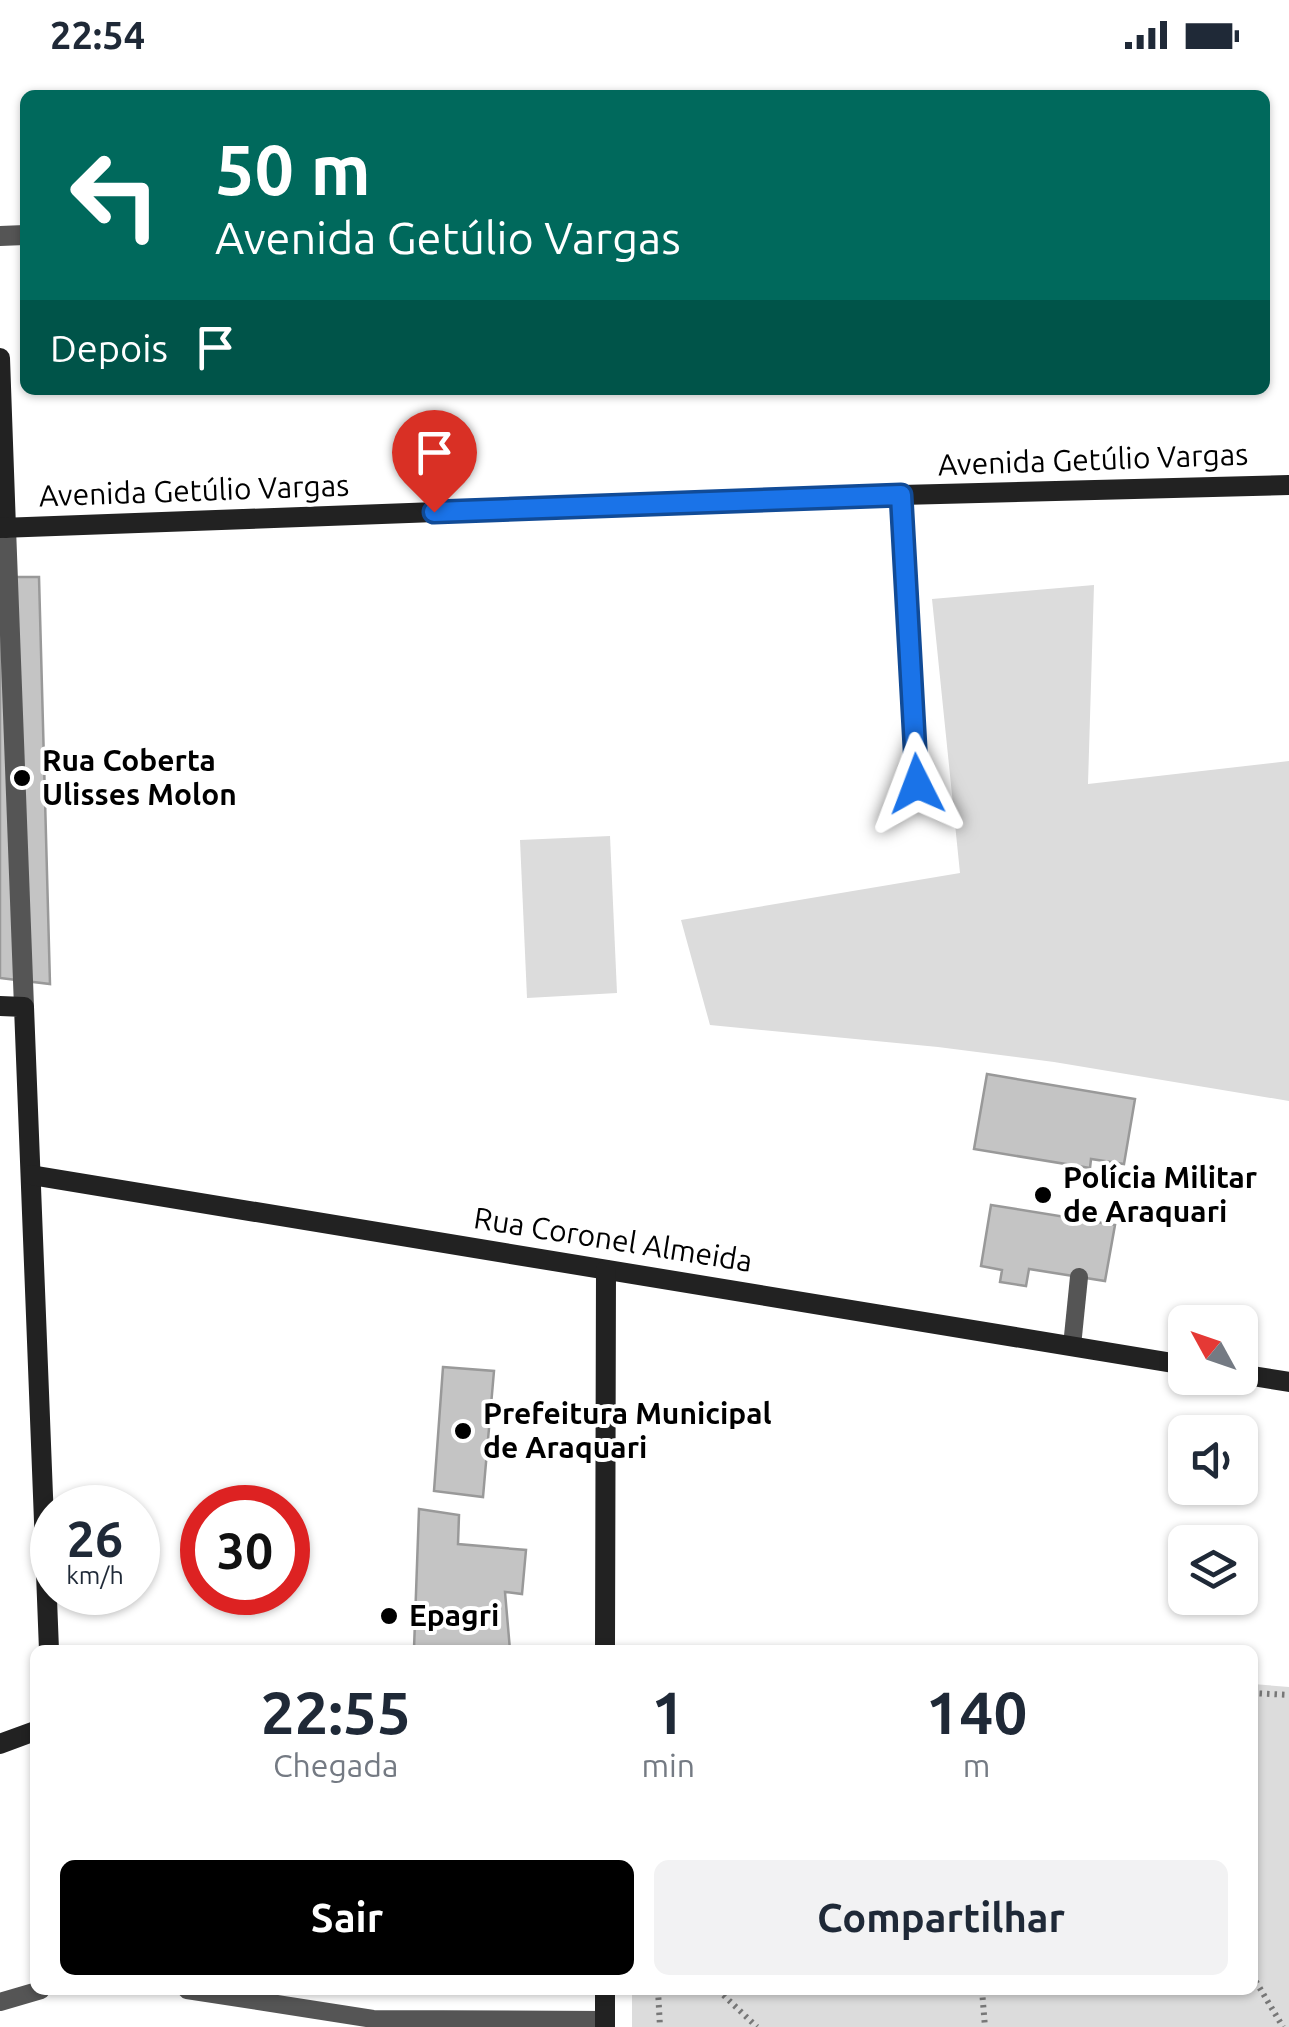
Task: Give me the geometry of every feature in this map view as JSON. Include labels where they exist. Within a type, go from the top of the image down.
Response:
[{"type":"main road","points":[[0,358],[3,528]]},
{"type":"main road","name":"Avenida Getúlio Vargas","points":[[3,528],[1289,485]]},
{"type":"main road","points":[[0,1006],[24,1007],[49,1645]]},
{"type":"main road","name":"Rua Coronel Almeida","points":[[31,1175],[1168,1363]]},
{"type":"main road","points":[[605,1645],[606,1270]]},
{"type":"main road","points":[[1258,1377],[1289,1382]]},
{"type":"main road","points":[[0,1744],[30,1732]]},
{"type":"main road","points":[[605,1995],[605,2024]]},
{"type":"street","points":[[901,495],[917,784]]},
{"type":"street","points":[[3,528],[24,1007]]},
{"type":"lane","points":[[1072,1346],[1080,1277]]},
{"type":"lane","points":[[0,2002],[30,1993]]},
{"type":"lane","points":[[219,1995],[373,2018],[605,2024]]},
{"type":"path","points":[[1258,1693],[1289,1696]]},
{"type":"path","points":[[1258,1985],[1283,2027]]},
{"type":"path","points":[[658,1995],[660,2027]]},
{"type":"path","points":[[723,1995],[757,2027]]},
{"type":"path","points":[[982,1995],[985,2027]]},
{"type":"shaded area","points":[[1094,585],[1088,784],[1289,761],[1289,1101],[1054,1062],[710,1025],[681,920],[960,873],[932,599]]},
{"type":"shaded area","points":[[610,836],[617,993],[527,998],[520,840]]},
{"type":"shaded area","points":[[1258,1684],[1289,1687],[1289,2027],[632,2027],[632,1995],[1258,1995]]},
{"type":"building","name":"Rua Coberta Ulisses Molon","points":[[0,577],[39,577],[50,984],[0,978]]},
{"type":"building","points":[[987,1074],[1135,1099],[1124,1164],[1091,1159],[1090,1168],[974,1149]]},
{"type":"building","points":[[991,1205],[1115,1225],[1105,1281],[1029,1269],[1026,1286],[1000,1282],[1002,1270],[981,1266]]},
{"type":"building","name":"Prefeitura Municipal de Araquari","points":[[443,1367],[494,1371],[483,1497],[434,1491]]},
{"type":"building","points":[[419,1509],[459,1515],[458,1544],[526,1550],[522,1594],[505,1592],[510,1645],[414,1645]]},
{"type":"place","name":"Rua Coberta Ulisses Molon","points":[[22,778]]},
{"type":"place","name":"Polícia Militar de Araquari","points":[[1043,1195]]},
{"type":"place","name":"Prefeitura Municipal de Araquari","points":[[463,1431]]},
{"type":"place","name":"Epagri","points":[[389,1616]]},
{"type":"route","points":[[434,512],[901,495],[917,784]]}]
